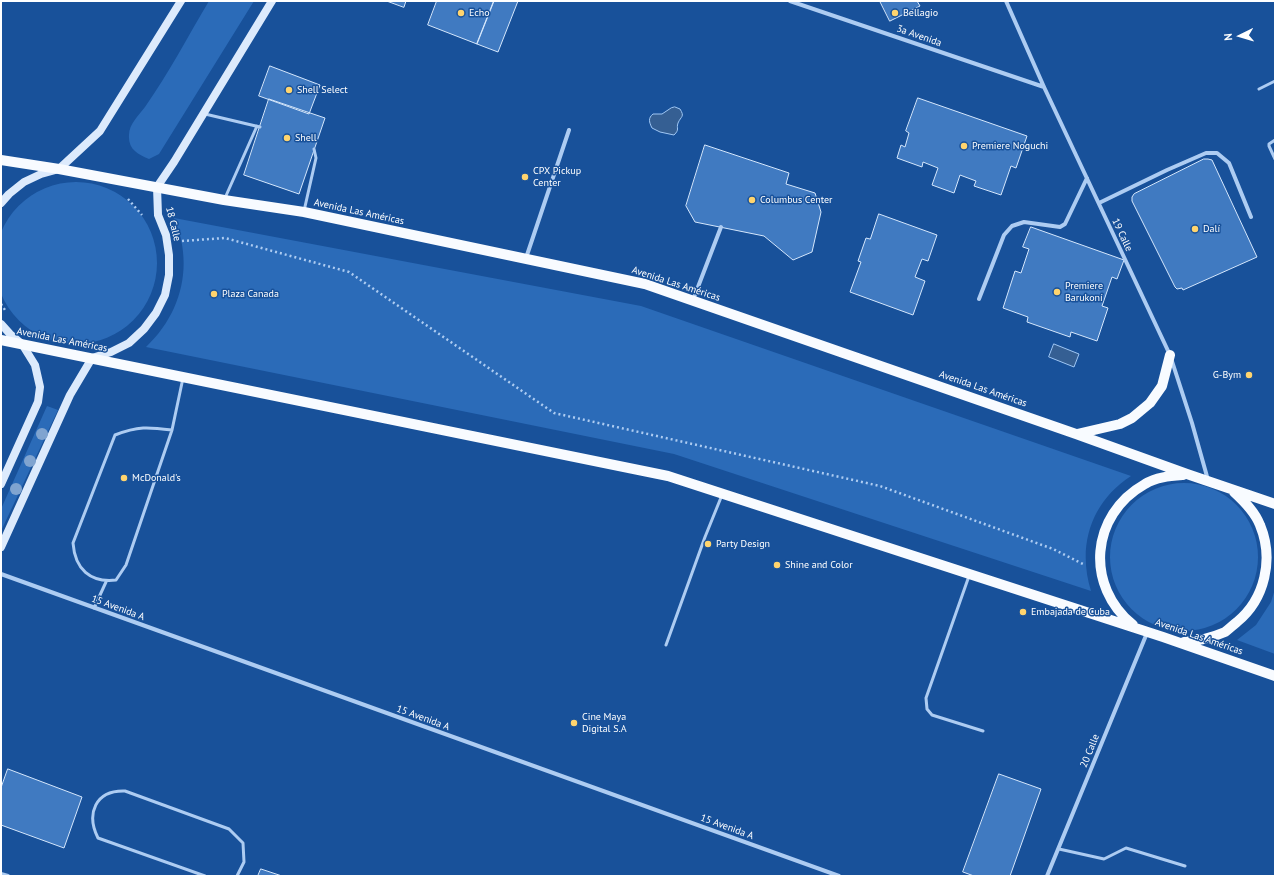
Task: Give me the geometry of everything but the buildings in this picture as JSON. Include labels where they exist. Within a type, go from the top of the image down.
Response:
[{"type":"main road","points":[[1,203],[9,194],[24,182],[41,174],[59,169],[100,131],[181,1]]},
{"type":"main road","points":[[156,186],[174,162],[272,1]]},
{"type":"main road","name":"Avenida Las Américas","points":[[1,160],[156,186],[224,200],[304,212],[646,284],[1275,504]]},
{"type":"main road","name":"18 Calle","points":[[92,358],[111,352],[129,342],[144,329],[156,313],[165,295],[169,275],[170,255],[168,242],[158,215],[156,186]]},
{"type":"main road","points":[[1,324],[22,344],[35,365],[40,387],[38,402],[1,484]]},
{"type":"main road","name":"Avenida Las Américas","points":[[1,340],[184,376],[668,476],[1180,643],[1275,676]]},
{"type":"main road","points":[[1076,434],[1120,424],[1132,418],[1150,403],[1162,386],[1170,355]]},
{"type":"main road","points":[[1,547],[70,395],[92,358]]},
{"type":"main road","points":[[1143,631],[1125,618],[1114,605],[1106,590],[1101,574],[1100,552],[1104,531],[1118,506],[1128,496],[1146,483],[1166,476],[1187,474]]},
{"type":"main road","points":[[1180,643],[1204,640],[1226,631],[1245,616],[1259,596],[1266,573],[1267,548],[1260,525],[1248,505],[1231,489]]},
{"type":"street","name":"3a Avenida","points":[[790,1],[1044,87]]},
{"type":"street","name":"19 Calle","points":[[1006,1],[1044,87],[1170,355],[1209,482]]},
{"type":"street","points":[[525,259],[569,130]]},
{"type":"street","points":[[1099,203],[1206,153],[1217,153],[1228,163],[1251,217]]},
{"type":"street","points":[[979,299],[1004,235],[1012,226],[1024,222],[1060,227],[1065,224],[1087,178]]},
{"type":"street","points":[[692,300],[721,227]]},
{"type":"street","name":"15 Avenida A","points":[[1,574],[839,876]]},
{"type":"street","name":"20 Calle","points":[[1047,876],[1059,849],[1143,631]]},
{"type":"street","points":[[1,874],[8,876]]},
{"type":"lane","points":[[1259,89],[1275,81]]},
{"type":"lane","points":[[204,114],[258,127],[224,200]]},
{"type":"lane","points":[[1275,140],[1268,146],[1275,160]]},
{"type":"lane","points":[[304,212],[316,158],[314,150]]},
{"type":"lane","points":[[172,430],[145,427],[130,429],[115,435],[73,543],[74,554],[86,574],[106,582],[116,580],[126,565],[172,430],[184,376]]},
{"type":"lane","points":[[666,645],[705,537],[723,494]]},
{"type":"lane","points":[[970,574],[926,698],[927,709],[932,716],[983,731]]},
{"type":"lane","points":[[94,608],[106,582]]},
{"type":"lane","points":[[205,876],[98,838],[92,821],[96,805],[108,793],[125,791],[229,829],[243,843],[244,862],[236,876]]},
{"type":"lane","points":[[1059,849],[1104,859],[1126,848],[1184,866]]},
{"type":"path","points":[[126,198],[145,219]]},
{"type":"path","points":[[168,242],[225,238],[348,272],[554,414],[880,486],[1053,549],[1101,574]]},
{"type":"path","points":[[1,304],[6,311]]},
{"type":"shaded area","points":[[209,1],[254,1],[159,154],[149,159],[134,150],[130,144],[129,131],[162,81]]},
{"type":"shaded area","points":[[675,107],[680,109],[682,116],[678,123],[677,131],[674,135],[660,132],[652,128],[650,124],[650,117],[653,114],[662,114]]},
{"type":"shaded area","points":[[76,182],[92,184],[107,189],[121,196],[133,206],[143,218],[150,232],[155,247],[157,263],[155,279],[150,294],[143,308],[133,320],[121,330],[107,337],[92,342],[76,344],[60,342],[45,337],[31,330],[19,320],[9,308],[2,294],[-3,279],[-5,263],[-3,247],[2,232],[9,218],[19,206],[31,196],[45,189],[60,184]]},
{"type":"shaded area","points":[[174,218],[641,306],[1131,476],[1117,487],[1106,499],[1097,512],[1091,526],[1087,542],[1086,558],[1087,574],[1091,591],[674,454],[146,347],[158,334],[168,319],[176,303],[181,287],[183,253],[180,235]]},
{"type":"shaded area","points":[[1054,344],[1079,354],[1074,367],[1049,357]]},
{"type":"shaded area","points":[[47,406],[58,410],[1,531],[1,509]]},
{"type":"shaded area","points":[[1184,483],[1198,485],[1219,492],[1231,500],[1241,510],[1252,529],[1258,557],[1256,571],[1249,592],[1241,604],[1231,614],[1212,625],[1184,631],[1170,629],[1149,622],[1137,614],[1127,604],[1116,585],[1110,557],[1112,543],[1119,522],[1127,510],[1137,500],[1156,489]]},
{"type":"shaded area","points":[[1275,589],[1275,654],[1237,640],[1256,625],[1271,602]]},
{"type":"place","name":"Echo","points":[[461,13]]},
{"type":"place","name":"Bellagio","points":[[895,13]]},
{"type":"place","name":"Shell Select","points":[[289,90]]},
{"type":"place","name":"Shell","points":[[287,138]]},
{"type":"place","name":"Premiere Noguchi","points":[[964,146]]},
{"type":"place","name":"CPX Pickup Center","points":[[525,177]]},
{"type":"place","name":"Columbus Center","points":[[752,200]]},
{"type":"place","name":"Dalí","points":[[1195,229]]},
{"type":"place","name":"Premiere Barukoní","points":[[1057,292]]},
{"type":"place","name":"Plaza Canada","points":[[214,294]]},
{"type":"place","name":"G-Bym","points":[[1249,375]]},
{"type":"place","name":"McDonald's","points":[[124,478]]},
{"type":"place","name":"Party Design","points":[[708,544]]},
{"type":"place","name":"Shine and Color","points":[[777,565]]},
{"type":"place","name":"Embajada de Cuba","points":[[1023,612]]},
{"type":"place","name":"Cine Maya Digital S.A","points":[[574,723]]}]
